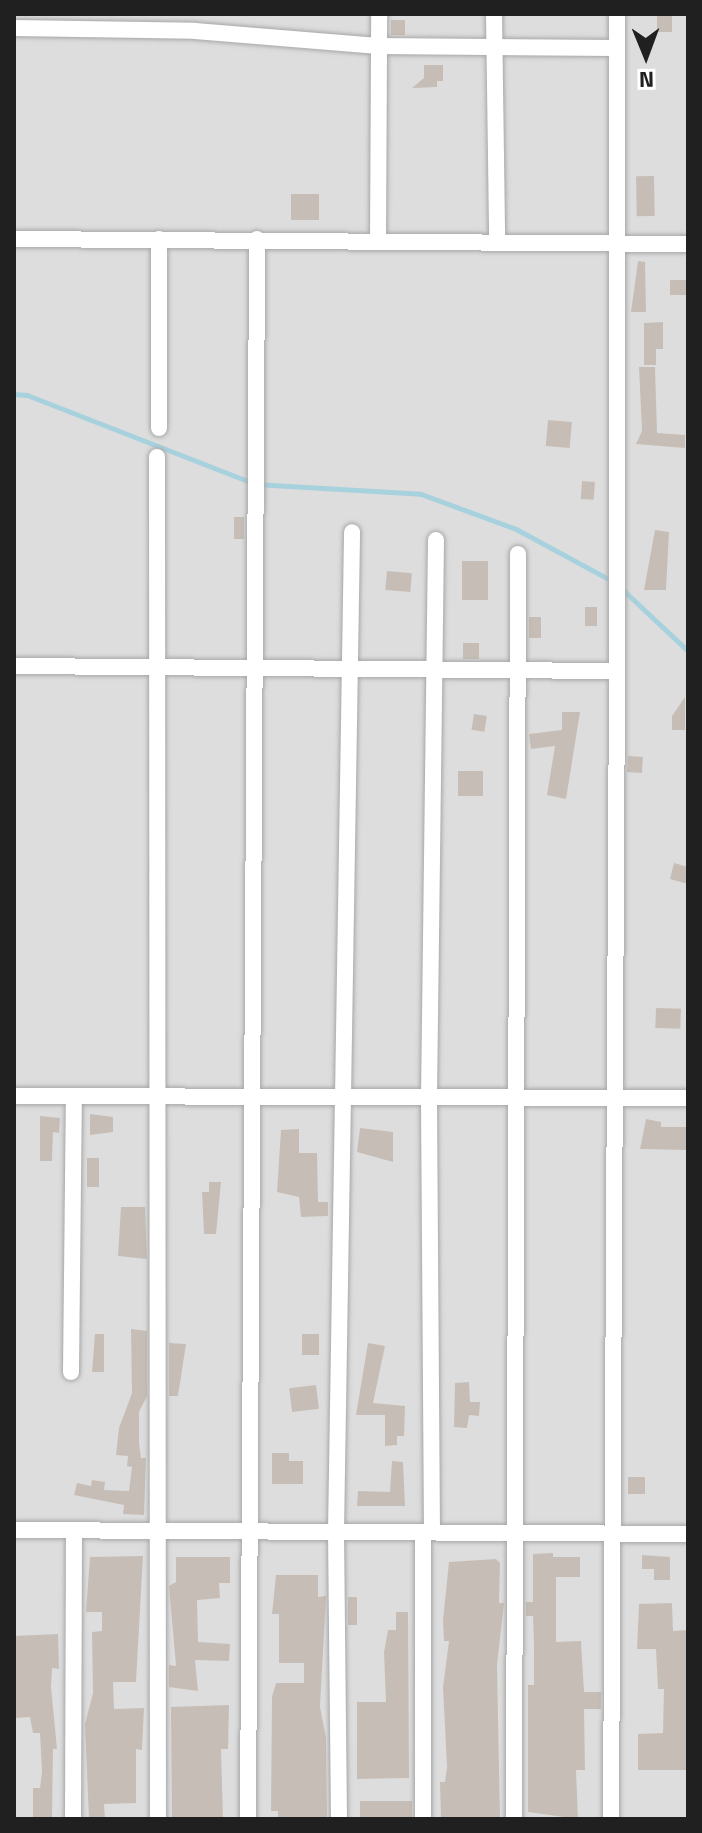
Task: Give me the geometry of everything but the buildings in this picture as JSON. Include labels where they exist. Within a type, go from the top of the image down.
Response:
[{"type":"street","points":[[378,241],[379,14]]},
{"type":"street","points":[[494,14],[497,242]]},
{"type":"street","points":[[611,1819],[617,14]]},
{"type":"street","points":[[14,28],[195,31],[378,46],[617,48]]},
{"type":"street","points":[[14,239],[688,244]]},
{"type":"street","points":[[159,239],[159,428]]},
{"type":"street","points":[[248,1819],[250,1096],[257,667],[257,239]]},
{"type":"street","points":[[157,457],[161,669],[155,1095],[158,1819]]},
{"type":"street","points":[[339,1819],[336,1532],[352,532]]},
{"type":"street","points":[[423,1819],[429,1097],[438,670],[436,540]]},
{"type":"street","points":[[514,1819],[513,1099],[518,554]]},
{"type":"street","points":[[14,666],[617,671]]},
{"type":"street","points":[[14,1096],[688,1098]]},
{"type":"street","points":[[71,1372],[74,1096]]},
{"type":"street","points":[[14,1530],[248,1534],[515,1531],[688,1534]]},
{"type":"street","points":[[73,1819],[74,1531]]},
{"type":"shaded area","points":[[14,14],[688,14],[688,1819],[14,1819]]},
{"type":"waterway","points":[[14,394],[27,395],[255,484],[421,494],[516,529],[612,581]]},
{"type":"waterway","points":[[623,590],[688,651]]}]
